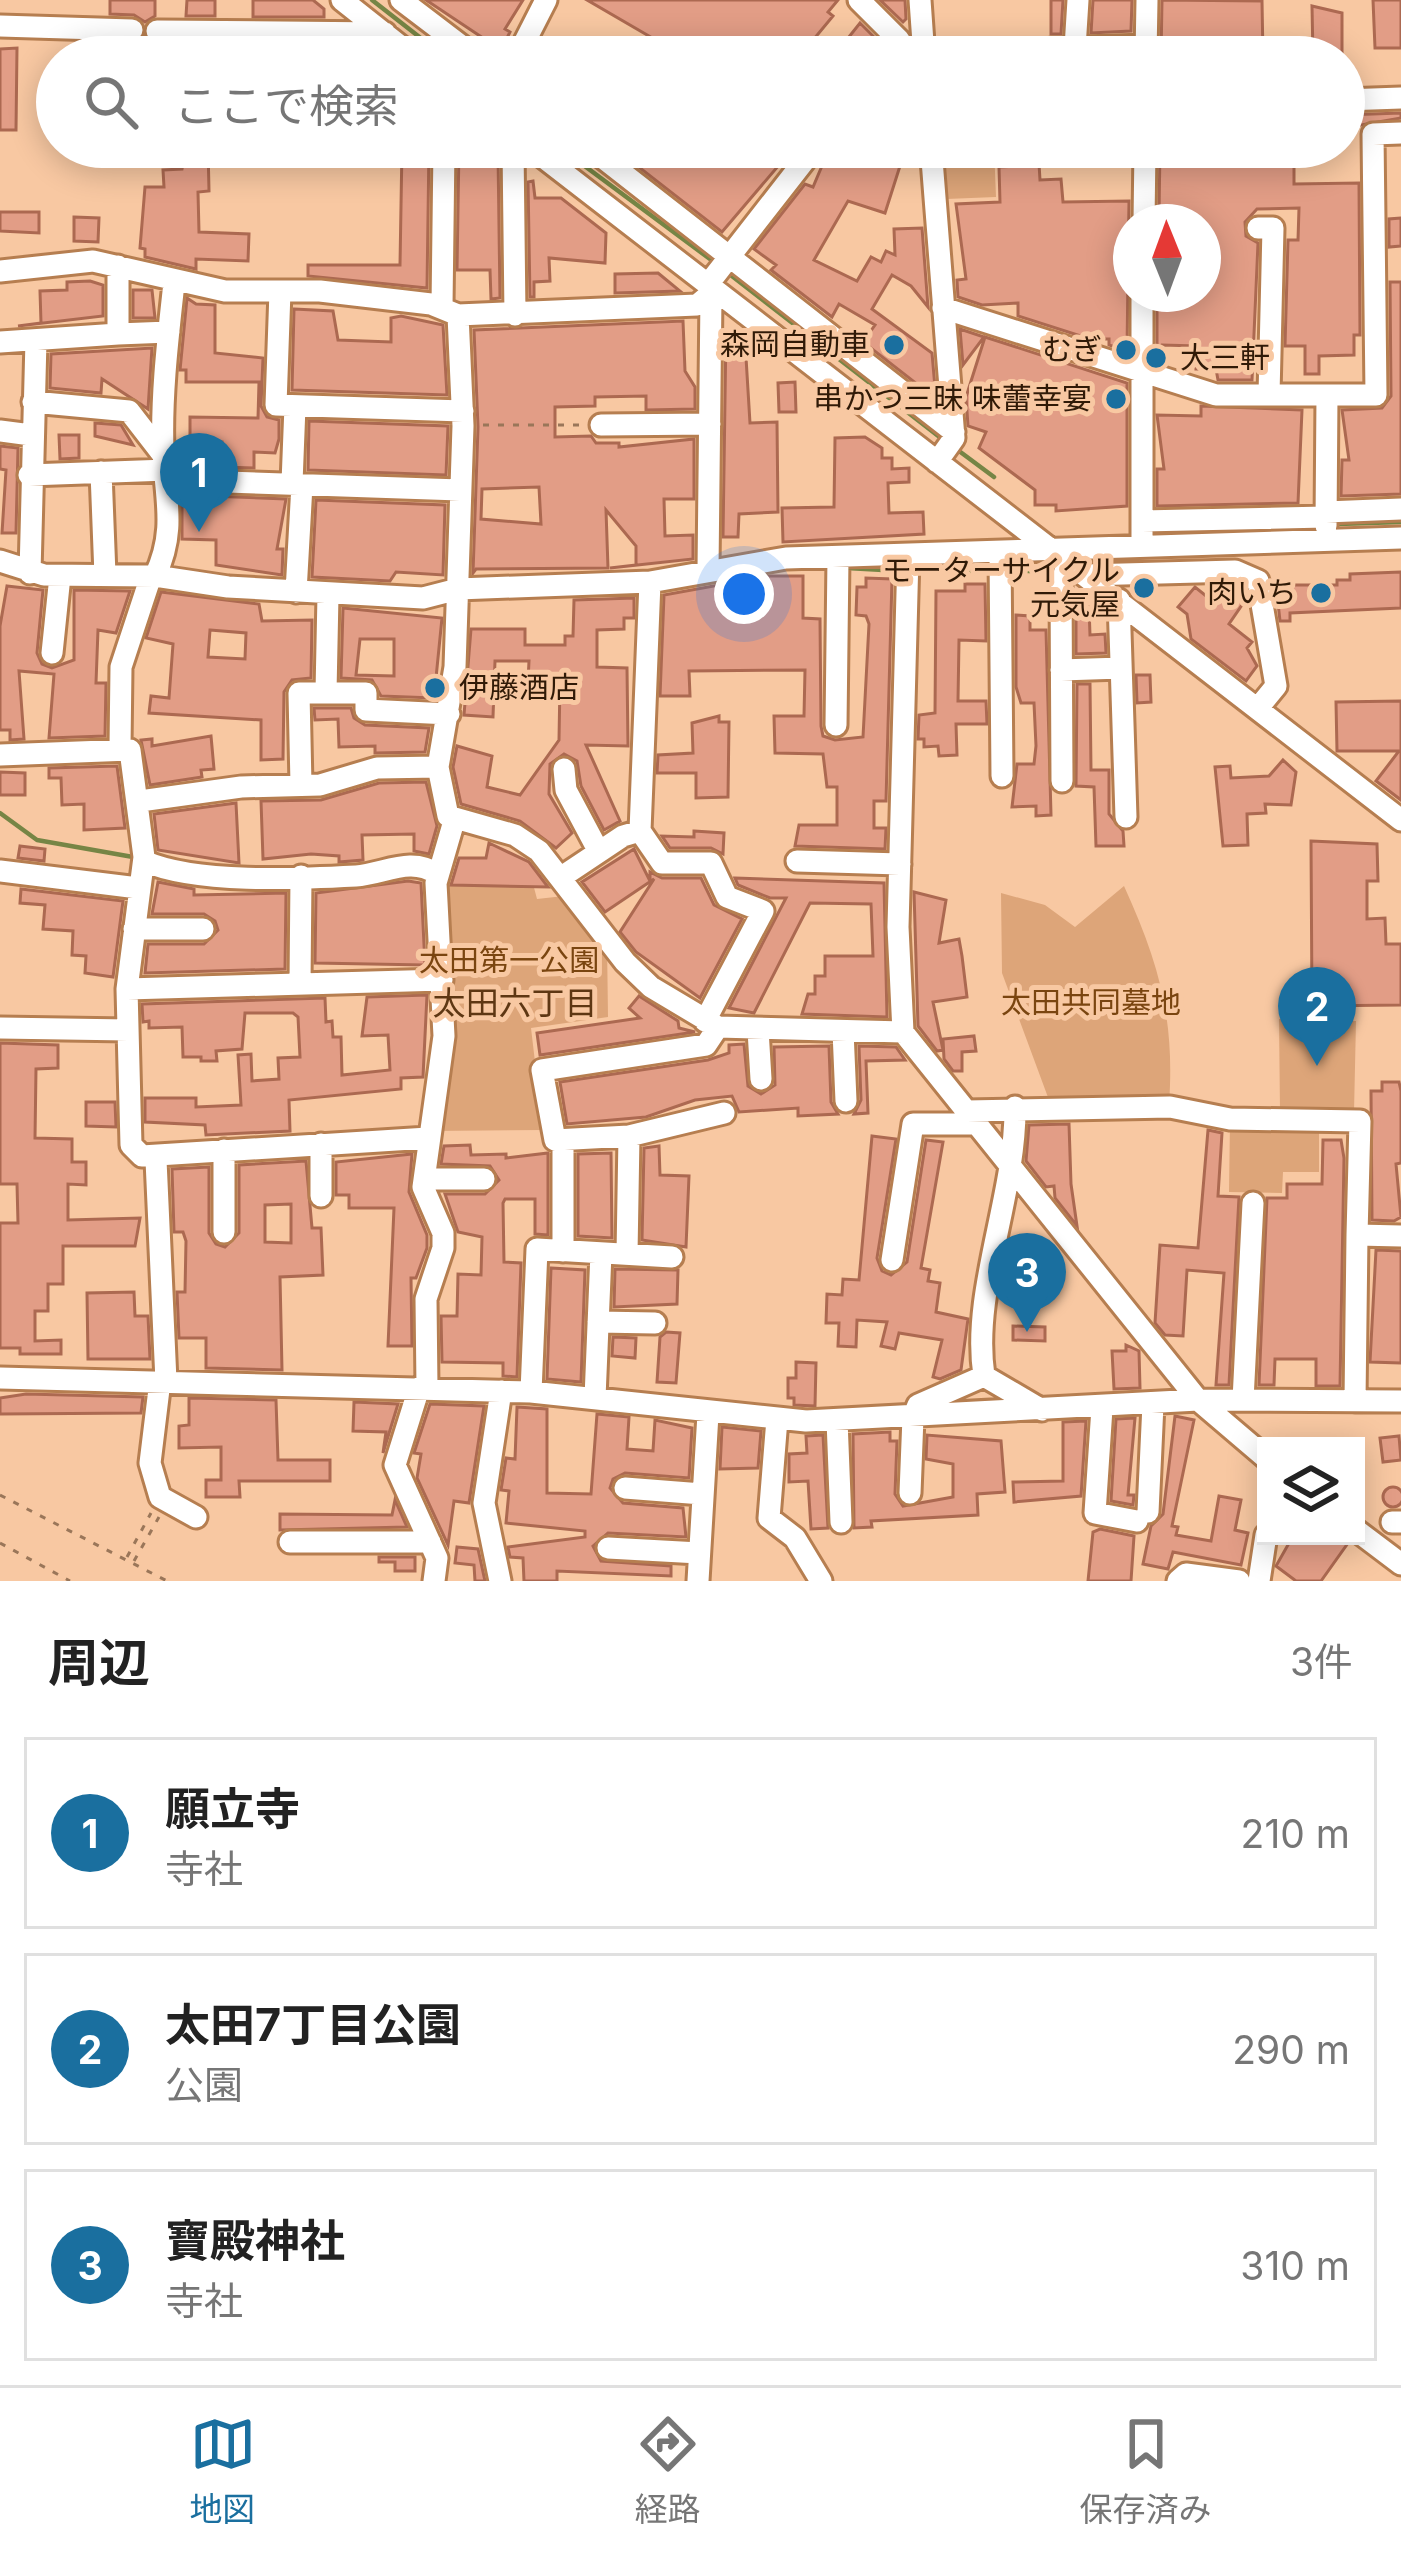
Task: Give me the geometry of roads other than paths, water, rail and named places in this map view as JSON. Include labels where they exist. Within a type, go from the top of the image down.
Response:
[{"type":"street","points":[[342,0],[393,36]]},
{"type":"street","points":[[528,36],[546,0]]},
{"type":"street","points":[[859,0],[884,36]]},
{"type":"street","points":[[920,0],[921,36]]},
{"type":"street","points":[[1067,36],[1078,0]]},
{"type":"street","points":[[1146,36],[1147,0]]},
{"type":"street","points":[[390,33],[409,3],[450,36]]},
{"type":"street","points":[[0,26],[132,30]]},
{"type":"street","points":[[157,31],[390,33]]},
{"type":"street","points":[[1365,99],[1401,98]]},
{"type":"street","points":[[943,308],[1216,394],[1376,394],[1373,134],[1401,133]]},
{"type":"street","points":[[445,168],[450,310],[463,418],[458,589],[449,714],[438,767],[443,802],[454,821],[525,840],[625,962],[651,987],[711,1024],[758,1030],[903,1033]]},
{"type":"street","points":[[513,168],[514,315]]},
{"type":"street","points":[[0,271],[65,262],[118,266],[174,284],[514,315],[697,305],[792,168]]},
{"type":"street","points":[[933,168],[947,446]]},
{"type":"street","points":[[1144,204],[1145,168]]},
{"type":"street","points":[[596,173],[679,241],[716,280],[947,446],[1069,562],[1401,820]]},
{"type":"street","points":[[596,173],[679,241],[716,280],[947,446]]},
{"type":"street","points":[[1258,228],[1273,228],[1269,395]]},
{"type":"street","points":[[118,266],[118,334]]},
{"type":"street","points":[[708,570],[716,280]]},
{"type":"street","points":[[120,747],[121,667],[168,545],[169,332],[174,284]]},
{"type":"street","points":[[280,292],[276,405],[463,418]]},
{"type":"street","points":[[1142,312],[1142,532]]},
{"type":"street","points":[[0,342],[169,332]]},
{"type":"street","points":[[30,573],[36,340]]},
{"type":"street","points":[[1326,523],[1327,394]]},
{"type":"street","points":[[33,402],[129,411],[166,468]]},
{"type":"street","points":[[295,406],[296,592]]},
{"type":"street","points":[[601,425],[710,424]]},
{"type":"street","points":[[0,431],[31,435]]},
{"type":"street","points":[[29,475],[166,468],[297,484],[460,490]]},
{"type":"street","points":[[101,472],[105,575]]},
{"type":"street","points":[[1142,532],[1251,541],[1401,509]]},
{"type":"street","points":[[1062,781],[1060,584],[1069,562],[1142,532],[1326,523],[1401,538]]},
{"type":"street","points":[[1235,571],[1251,541]]},
{"type":"street","points":[[0,561],[22,565],[30,573],[153,576],[328,595],[423,598],[458,589],[650,582],[708,570],[838,564],[1069,562],[1235,571],[1258,581],[1276,686],[1258,708]]},
{"type":"street","points":[[836,725],[838,564]]},
{"type":"street","points":[[1000,565],[1002,776]]},
{"type":"street","points":[[908,566],[900,864],[903,1033],[1198,1400],[1257,1450]]},
{"type":"street","points":[[52,653],[59,575]]},
{"type":"street","points":[[650,582],[640,831],[662,863],[711,863],[727,897],[763,911],[711,1024],[706,1045],[542,1070],[555,1140],[629,1136],[724,1113]]},
{"type":"street","points":[[326,692],[328,595]]},
{"type":"street","points":[[1118,600],[1126,818]]},
{"type":"street","points":[[1061,670],[1121,668]]},
{"type":"street","points":[[301,785],[299,693],[366,693],[366,710],[449,714]]},
{"type":"street","points":[[0,755],[130,750],[144,861],[127,989],[131,1145],[155,1160],[224,1150],[428,1138]]},
{"type":"street","points":[[140,801],[301,785],[376,768],[438,767]]},
{"type":"street","points":[[564,769],[566,790],[599,852]]},
{"type":"street","points":[[434,1581],[437,1558],[395,1465],[423,1388],[426,1299],[443,1248],[424,1178],[443,1036],[437,874],[454,821]]},
{"type":"street","points":[[560,878],[640,831]]},
{"type":"street","points":[[144,861],[200,877],[361,876],[411,866],[437,874]]},
{"type":"street","points":[[796,861],[900,864]]},
{"type":"street","points":[[0,871],[138,888]]},
{"type":"street","points":[[299,983],[301,876]]},
{"type":"street","points":[[134,929],[203,929]]},
{"type":"street","points":[[127,989],[442,980]]},
{"type":"street","points":[[0,1028],[128,1030]]},
{"type":"street","points":[[758,1030],[761,1079]]},
{"type":"street","points":[[843,1031],[846,1101]]},
{"type":"street","points":[[984,1376],[982,1339],[1013,1169],[1015,1107]]},
{"type":"street","points":[[892,1260],[913,1124],[972,1118],[1015,1107],[1170,1107],[1247,1120],[1360,1121],[1354,1401]]},
{"type":"street","points":[[627,1255],[629,1136]]},
{"type":"street","points":[[563,1140],[563,1251]]},
{"type":"street","points":[[321,1144],[321,1196]]},
{"type":"street","points":[[224,1150],[224,1232]]},
{"type":"street","points":[[155,1160],[163,1381],[149,1463],[164,1499],[196,1517]]},
{"type":"street","points":[[424,1178],[484,1179]]},
{"type":"street","points":[[1243,1400],[1252,1203]]},
{"type":"street","points":[[1357,1235],[1401,1236]]},
{"type":"street","points":[[531,1392],[537,1250],[672,1257]]},
{"type":"street","points":[[595,1398],[601,1253]]},
{"type":"street","points":[[598,1322],[655,1323]]},
{"type":"street","points":[[984,1376],[1042,1410]]},
{"type":"street","points":[[912,1493],[913,1417],[918,1405],[984,1376]]},
{"type":"street","points":[[0,1378],[501,1390],[777,1419],[913,1417],[1198,1400],[1401,1401]]},
{"type":"street","points":[[500,1581],[484,1503],[501,1390]]},
{"type":"street","points":[[1102,1408],[1095,1513],[1143,1517],[1153,1404]]},
{"type":"street","points":[[698,1581],[708,1414]]},
{"type":"street","points":[[777,1419],[769,1518],[795,1538],[821,1581]]},
{"type":"street","points":[[838,1420],[841,1522]]},
{"type":"street","points":[[626,1488],[702,1494]]},
{"type":"street","points":[[1365,1537],[1401,1564]]},
{"type":"street","points":[[290,1542],[430,1541]]},
{"type":"street","points":[[1259,1581],[1264,1545]]},
{"type":"street","points":[[608,1547],[699,1553]]},
{"type":"street","points":[[1178,1581],[1186,1574],[1239,1581]]},
{"type":"waterway","points":[[372,0],[418,36]]},
{"type":"waterway","points":[[587,168],[714,262]]},
{"type":"waterway","points":[[728,273],[946,442]]},
{"type":"waterway","points":[[955,448],[994,477]]},
{"type":"waterway","points":[[1338,524],[1401,522]]},
{"type":"waterway","points":[[847,568],[901,571]]},
{"type":"waterway","points":[[913,571],[991,571]]},
{"type":"waterway","points":[[1009,571],[1051,571]]},
{"type":"waterway","points":[[0,813],[37,840],[133,857]]},
{"type":"place","name":"森岡自動車","points":[[894,345]]},
{"type":"place","name":"むぎ","points":[[1126,350]]},
{"type":"place","name":"大三軒","points":[[1156,358]]},
{"type":"place","name":"串かつ三昧 味蕾幸宴","points":[[1116,399]]},
{"type":"place","name":"願立寺","points":[[199,532]]},
{"type":"place","name":"モーターサイクル 元気屋","points":[[1144,588]]},
{"type":"place","name":"肉いち","points":[[1321,593]]},
{"type":"place","name":"伊藤酒店","points":[[435,688]]},
{"type":"place","name":"太田7丁目公園","points":[[1317,1066]]},
{"type":"place","name":"寶殿神社","points":[[1027,1332]]},
{"type":"district","name":"太田六丁目","points":[[515,1003]]},
{"type":"park label","name":"太田第一公園","points":[[509,961]]},
{"type":"park label","name":"太田共同墓地","points":[[1091,1003]]}]
